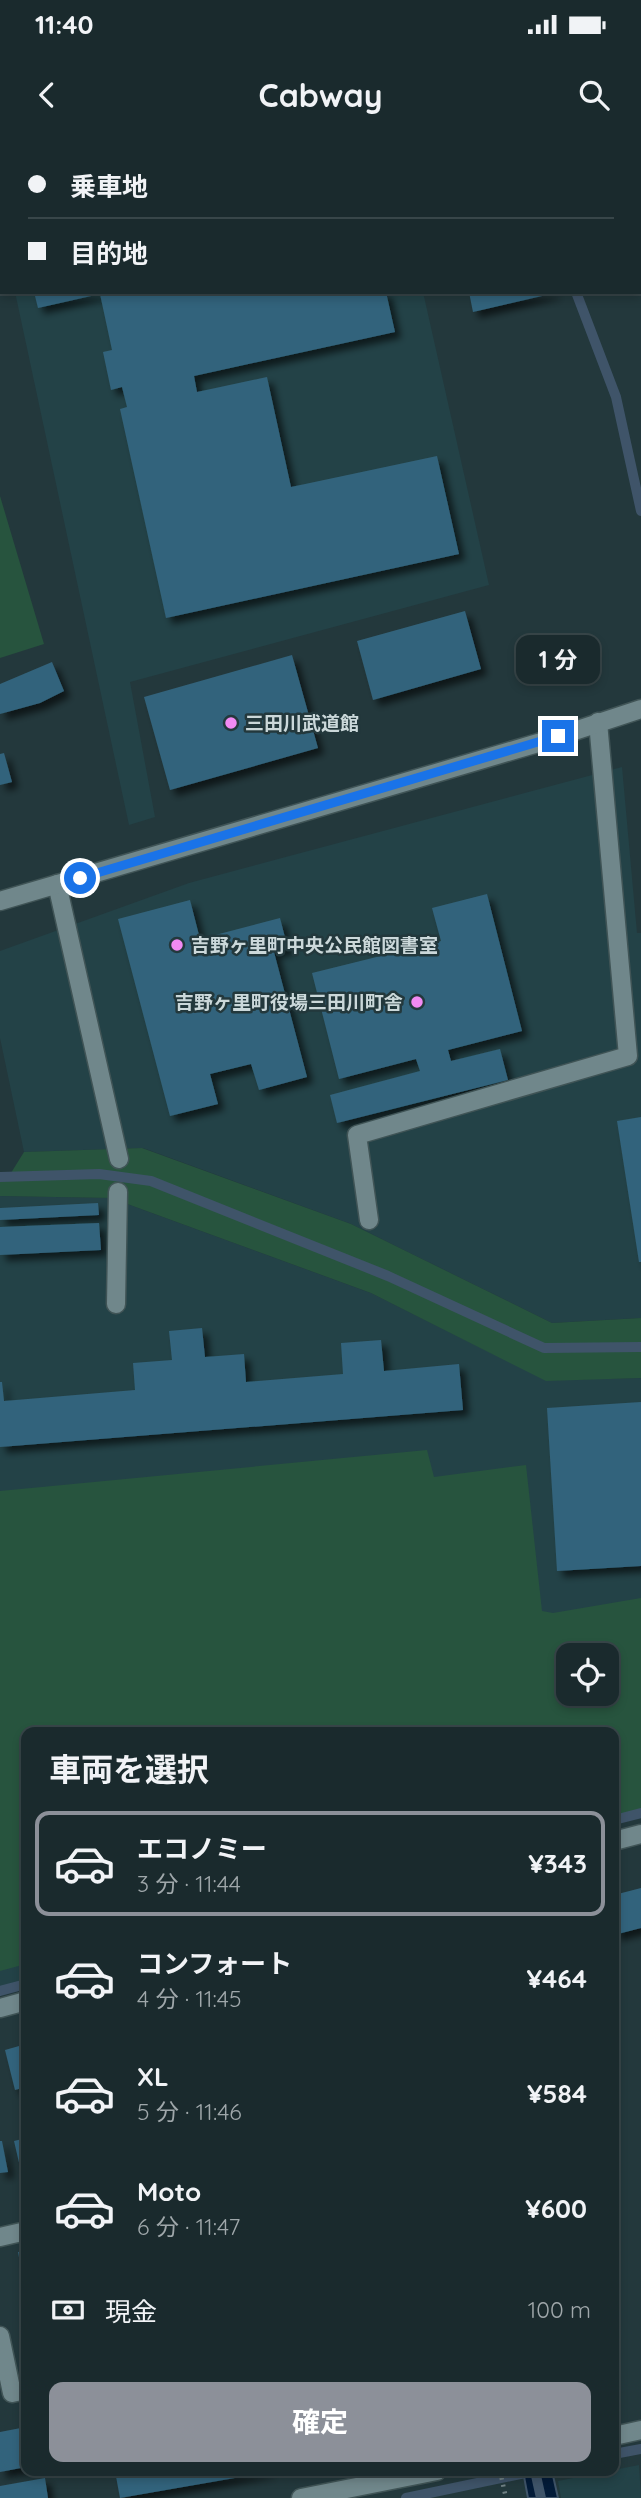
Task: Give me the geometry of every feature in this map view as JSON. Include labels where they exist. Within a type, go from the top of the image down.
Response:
[{"type":"street","points":[[0,901],[538,743],[641,709]]},
{"type":"street","points":[[369,1220],[356,1135],[628,1056],[598,722]]},
{"type":"street","points":[[57,884],[119,1159]]},
{"type":"street","points":[[116,1304],[118,1192]]},
{"type":"street","points":[[619,1840],[641,1834]]},
{"type":"street","points":[[0,2008],[21,2002]]},
{"type":"street","points":[[0,2237],[21,2232]]},
{"type":"street","points":[[0,2336],[12,2393],[21,2391]]},
{"type":"street","points":[[619,2435],[641,2430]]},
{"type":"street","points":[[301,2498],[412,2476]]},
{"type":"path","points":[[501,2476],[506,2498]]},
{"type":"shaded area","points":[[15,294],[423,294],[489,585],[130,682],[155,817],[129,825]]},
{"type":"shaded area","points":[[622,767],[637,933],[641,933],[641,1318],[552,1323],[351,1224],[143,1148],[24,1152],[0,1038],[0,951],[189,883]]},
{"type":"shaded area","points":[[0,1196],[111,1198],[371,1293],[546,1380],[641,1378],[641,1810],[619,1816],[619,1727],[21,1727],[21,1981],[0,1987]]},
{"type":"shaded area","points":[[639,2465],[641,2498],[561,2498],[558,2481],[583,2476],[619,2476],[619,2469]]},
{"type":"green space","points":[[0,496],[44,644],[0,658]]},
{"type":"green space","points":[[142,1148],[351,1224],[552,1323],[641,1318],[641,1378],[546,1381],[371,1293],[111,1198],[0,1196],[0,1180],[6,1181],[24,1152]]},
{"type":"green space","points":[[427,1450],[434,1477],[526,1465],[542,1611],[553,1613],[641,1598],[641,1810],[619,1816],[619,1727],[21,1727],[21,1965],[0,1971],[0,1491]]},
{"type":"water","points":[[524,2476],[553,2476],[558,2498],[528,2498]]},
{"type":"building","points":[[34,294],[100,294],[38,308]]},
{"type":"building","points":[[100,294],[386,294],[395,332],[194,376],[197,392],[267,377],[291,487],[437,456],[459,554],[166,618],[120,409],[127,407],[122,387],[111,390],[103,352],[112,350]]},
{"type":"building","points":[[469,294],[551,294],[473,312]]},
{"type":"building","points":[[465,611],[481,669],[373,700],[357,641]]},
{"type":"building","name":"三田川武道館","points":[[292,655],[318,748],[170,790],[144,697]]},
{"type":"building","points":[[52,662],[64,691],[40,703],[0,714],[0,684]]},
{"type":"building","points":[[4,753],[12,782],[0,785],[0,754]]},
{"type":"building","name":"吉野ヶ里町役場三田川町舎","points":[[487,894],[522,1031],[448,1050],[451,1061],[500,1049],[508,1080],[337,1123],[330,1095],[420,1071],[416,1059],[339,1079],[312,973],[441,941],[432,908]]},
{"type":"building","points":[[190,900],[200,939],[280,918],[288,949],[274,952],[307,1077],[259,1090],[251,1064],[210,1074],[218,1104],[170,1116],[118,919]]},
{"type":"building","points":[[641,1117],[641,1262],[639,1262],[617,1121]]},
{"type":"building","points":[[98,1203],[99,1215],[0,1220],[0,1208]]},
{"type":"building","points":[[99,1223],[101,1250],[0,1255],[0,1227]]},
{"type":"building","points":[[202,1328],[205,1357],[244,1354],[246,1382],[343,1374],[341,1343],[381,1340],[384,1371],[459,1364],[463,1410],[0,1447],[0,1382],[4,1401],[135,1390],[133,1363],[172,1360],[169,1331]]},
{"type":"building","points":[[641,1402],[641,1566],[557,1571],[547,1408]]},
{"type":"building","points":[[641,1888],[641,1928],[619,1934],[619,1894]]},
{"type":"building","points":[[21,2045],[21,2088],[15,2090],[5,2050]]},
{"type":"building","points":[[21,2139],[21,2171],[14,2141]]},
{"type":"building","points":[[2,2141],[8,2172],[0,2173]]},
{"type":"building","points":[[21,2428],[21,2468],[0,2472],[0,2432]]},
{"type":"building","points":[[116,2476],[246,2476],[120,2498]]},
{"type":"building","points":[[45,2478],[48,2498],[0,2498],[0,2486]]},
{"type":"waterway","points":[[577,294],[616,397],[641,511]]},
{"type":"waterway","points":[[0,1177],[99,1174],[151,1181],[388,1276],[544,1348],[641,1347]]},
{"type":"waterway","points":[[619,1819],[641,1813]]},
{"type":"waterway","points":[[0,1991],[21,1985]]},
{"type":"waterway","points":[[619,2453],[641,2449]]},
{"type":"waterway","points":[[406,2498],[511,2476]]},
{"type":"waterway","points":[[536,2476],[541,2498]]},
{"type":"place","name":"三田川武道館","points":[[231,723]]},
{"type":"place","name":"吉野ヶ里町中央公民館図書室","points":[[177,945]]},
{"type":"place","name":"吉野ヶ里町役場三田川町舎","points":[[417,1002]]},
{"type":"route","points":[[80,878],[558,736]]}]
